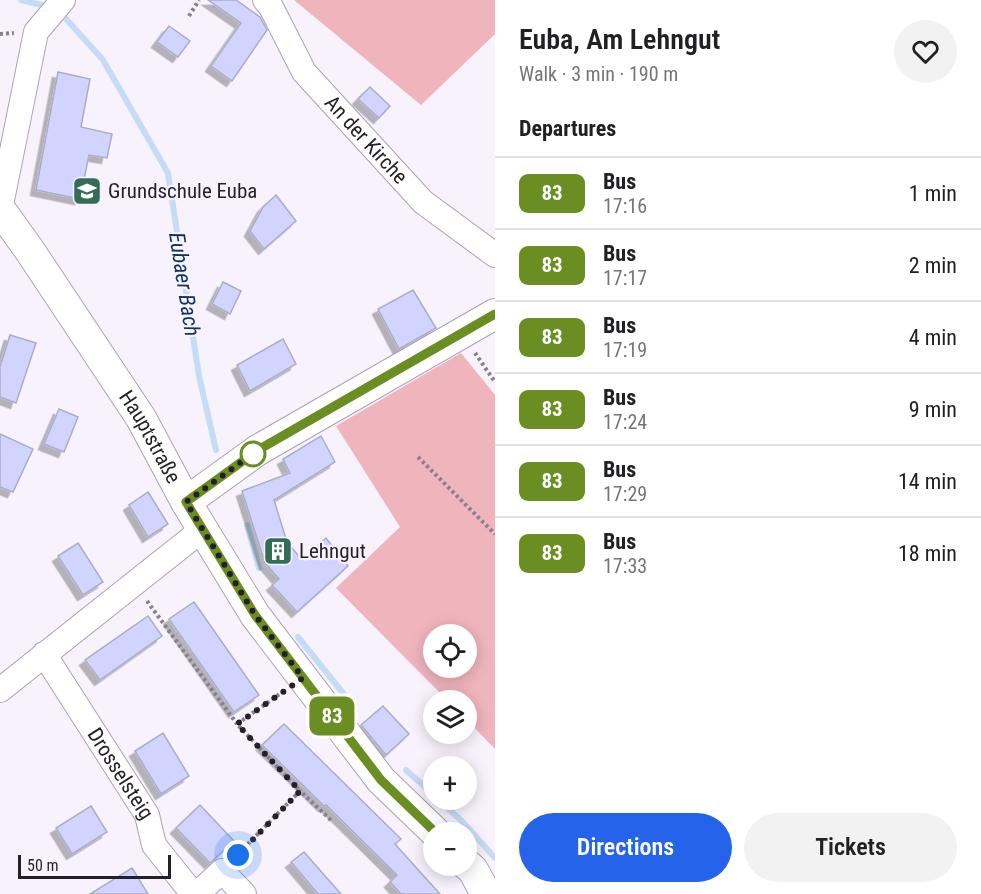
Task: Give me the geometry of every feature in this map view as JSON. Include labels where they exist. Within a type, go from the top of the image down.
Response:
[{"type":"street","points":[[0,209],[36,32],[63,0]]},
{"type":"street","name":"An der Kirche","points":[[265,0],[271,7],[304,72],[423,202],[495,255]]},
{"type":"street","name":"Hauptstraße","points":[[0,209],[141,418],[186,502],[255,615],[381,780],[425,822]]},
{"type":"street","points":[[186,502],[258,450],[495,314]]},
{"type":"street","points":[[0,690],[203,529]]},
{"type":"street","name":"Drosselsteig","points":[[44,654],[147,815],[154,845],[195,894],[222,871]]},
{"type":"street","points":[[222,871],[244,894]]},
{"type":"street","points":[[476,876],[486,894]]},
{"type":"path","points":[[189,16],[199,0]]},
{"type":"path","points":[[461,334],[495,382]]},
{"type":"path","points":[[418,457],[495,534]]},
{"type":"path","points":[[134,584],[237,724],[300,791],[332,821]]},
{"type":"path","points":[[237,724],[303,678]]},
{"type":"path","points":[[222,871],[300,791]]},
{"type":"shaded area","points":[[294,0],[495,0],[495,34],[421,105]]},
{"type":"shaded area","points":[[461,353],[495,395],[495,749],[477,730],[477,690],[437,690],[425,678],[477,678],[477,624],[423,624],[423,676],[336,588],[400,527],[336,426]]},
{"type":"building","points":[[208,0],[236,0],[260,17],[267,30],[232,81],[211,66],[241,23]]},
{"type":"building","points":[[169,26],[190,41],[178,57],[157,42]]},
{"type":"building","points":[[58,72],[90,79],[81,127],[112,134],[107,158],[89,155],[80,199],[36,190]]},
{"type":"building","points":[[370,87],[390,106],[379,118],[358,99]]},
{"type":"building","points":[[276,195],[296,221],[264,249],[250,231],[263,207]]},
{"type":"building","points":[[223,282],[241,291],[230,314],[212,304]]},
{"type":"building","points":[[413,290],[436,328],[399,349],[378,309]]},
{"type":"building","points":[[10,335],[36,343],[16,403],[0,397],[0,367]]},
{"type":"building","points":[[283,339],[296,364],[250,391],[237,365]]},
{"type":"building","points":[[59,409],[78,417],[64,452],[44,444]]},
{"type":"building","points":[[0,434],[33,449],[13,492],[0,487]]},
{"type":"building","name":"Lehngut","points":[[321,436],[335,462],[274,500],[287,542],[302,560],[326,538],[348,566],[297,612],[272,585],[279,579],[265,563],[242,491],[290,473],[283,459]]},
{"type":"building","points":[[148,492],[168,524],[148,537],[129,505]]},
{"type":"building","points":[[78,543],[103,582],[83,595],[58,556]]},
{"type":"building","points":[[194,602],[259,695],[234,712],[169,619]]},
{"type":"building","points":[[148,616],[162,636],[100,680],[85,660]]},
{"type":"building","points":[[383,706],[409,734],[386,755],[361,725]]},
{"type":"building","points":[[284,724],[401,839],[395,844],[440,894],[401,894],[390,882],[397,875],[262,745]]},
{"type":"building","points":[[163,733],[189,776],[161,794],[135,751]]},
{"type":"building","points":[[200,805],[234,841],[210,863],[176,828]]},
{"type":"building","points":[[91,806],[107,832],[72,854],[56,828]]},
{"type":"building","points":[[304,852],[341,894],[318,894],[291,862]]},
{"type":"building","points":[[132,868],[148,894],[90,894]]},
{"type":"waterway","name":"Eubaer Bach","points":[[21,0],[50,7]]},
{"type":"waterway","name":"Eubaer Bach","points":[[59,11],[103,60],[168,173],[199,376],[216,450]]},
{"type":"waterway","points":[[247,525],[259,568]]},
{"type":"waterway","points":[[298,637],[347,698]]},
{"type":"waterway","name":"Eubaer Bach","points":[[406,770],[423,785]]},
{"type":"waterway","name":"Eubaer Bach","points":[[450,810],[495,858]]},
{"type":"bus line","name":"83","points":[[425,822],[381,780],[255,615],[186,502],[258,450],[495,314]]},
{"type":"place","name":"Grundschule Euba","points":[[87,191]]},
{"type":"place","name":"Lehngut","points":[[278,551]]},
{"type":"route","points":[[238,855],[300,791],[237,724],[303,678],[255,615],[186,502],[258,450],[253,454]]}]
